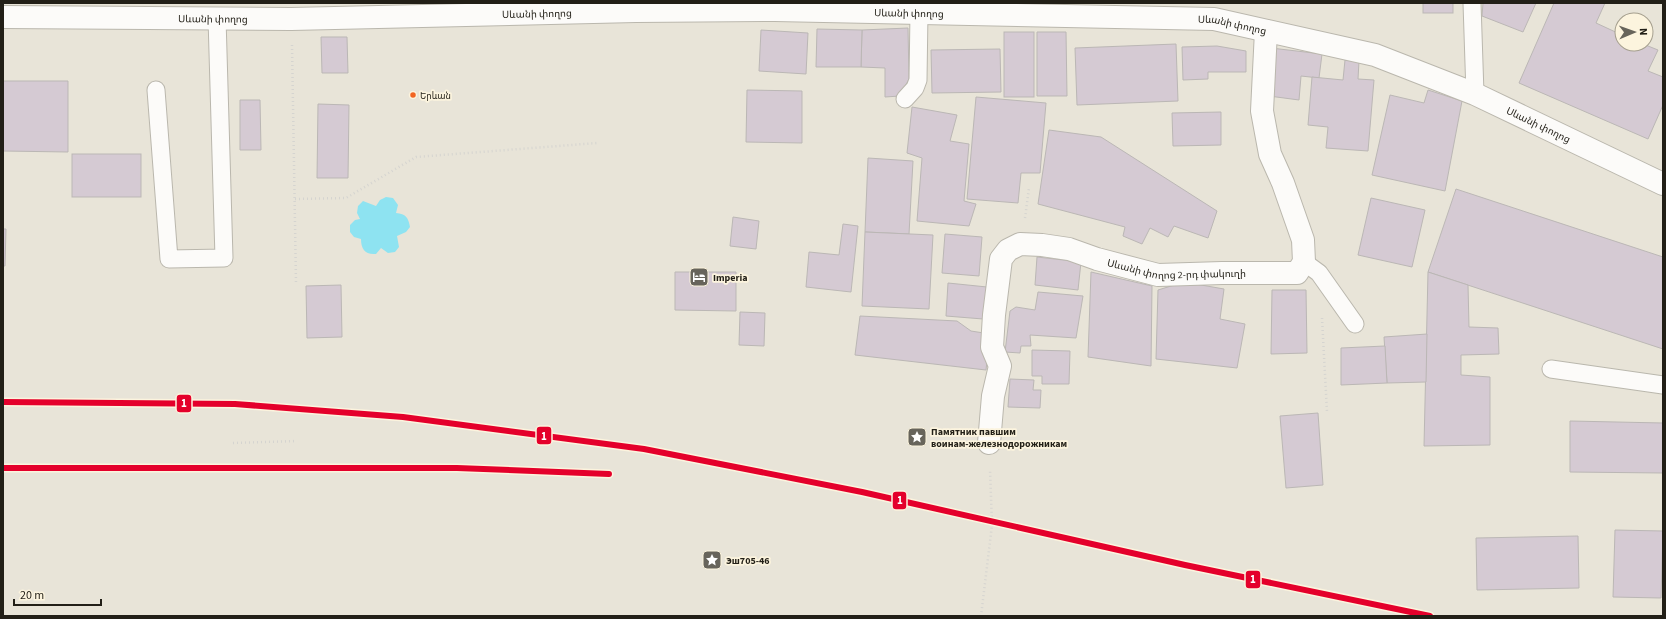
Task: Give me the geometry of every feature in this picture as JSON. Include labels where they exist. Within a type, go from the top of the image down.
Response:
[{"type":"street","name":"Սևանի փողոց","points":[[3,17],[292,19],[511,8],[919,13],[1214,11],[1266,31],[1375,55],[1474,94],[1663,184]]},
{"type":"street","points":[[1266,31],[1262,111],[1270,154],[1283,183],[1302,240],[1304,262]]},
{"type":"street","name":"Սևանի փողոց 2-րդ փակուղի","points":[[989,442],[993,396],[1000,366],[992,347],[994,315],[1001,259],[1008,250],[1020,244],[1042,245],[1069,249],[1097,259],[1158,276],[1222,273],[1297,273],[1304,262]]},
{"type":"lane","points":[[1472,3],[1474,94]]},
{"type":"lane","points":[[905,99],[915,88],[918,80],[919,13]]},
{"type":"lane","points":[[156,90],[169,259],[224,258],[217,18]]},
{"type":"lane","points":[[1304,262],[1319,273],[1355,324]]},
{"type":"lane","points":[[1551,369],[1663,385]]},
{"type":"path","points":[[292,19],[296,282]]},
{"type":"path","points":[[295,199],[346,198],[416,157],[597,143]]},
{"type":"path","points":[[1322,324],[1327,412]]},
{"type":"path","points":[[233,442],[297,441]]},
{"type":"path","points":[[981,616],[992,525],[989,442]]},
{"type":"water","points":[[386,197],[393,198],[398,205],[396,213],[402,214],[406,217],[410,227],[406,232],[397,236],[399,247],[395,252],[388,253],[381,248],[376,254],[372,254],[364,251],[361,239],[354,237],[350,232],[350,225],[355,220],[360,219],[357,213],[358,206],[363,201],[376,206],[380,200]]},
{"type":"building","points":[[1423,3],[1453,3],[1453,13],[1423,13]]},
{"type":"building","points":[[1483,3],[1536,3],[1523,32],[1482,16]]},
{"type":"building","points":[[1554,3],[1605,3],[1596,23],[1614,31],[1614,52],[1654,52],[1654,48],[1658,50],[1648,71],[1663,77],[1663,105],[1648,139],[1519,83]]},
{"type":"building","points":[[908,28],[909,79],[900,96],[885,97],[885,68],[861,67],[862,30]]},
{"type":"building","points":[[817,29],[862,30],[861,67],[816,67]]},
{"type":"building","points":[[761,30],[808,33],[806,74],[759,71]]},
{"type":"building","points":[[1004,32],[1034,32],[1034,97],[1004,97]]},
{"type":"building","points":[[1037,32],[1066,32],[1067,96],[1037,96]]},
{"type":"building","points":[[321,37],[347,37],[348,73],[322,73]]},
{"type":"building","points":[[1176,44],[1178,101],[1077,105],[1075,48]]},
{"type":"building","points":[[1217,46],[1246,51],[1246,72],[1208,72],[1208,79],[1183,80],[1182,47]]},
{"type":"building","points":[[1271,48],[1322,54],[1319,78],[1301,76],[1299,100],[1269,96]]},
{"type":"building","points":[[1000,49],[1001,92],[932,93],[931,50]]},
{"type":"building","points":[[1345,60],[1359,61],[1358,79],[1374,80],[1368,151],[1326,148],[1328,127],[1308,125],[1312,77],[1343,80]]},
{"type":"building","points":[[3,81],[68,81],[68,152],[3,151]]},
{"type":"building","points":[[747,90],[802,91],[802,143],[746,142]]},
{"type":"building","points":[[1428,90],[1462,101],[1445,191],[1372,175],[1390,95],[1424,103]]},
{"type":"building","points":[[976,97],[1046,103],[1040,173],[1021,173],[1018,203],[967,199]]},
{"type":"building","points":[[240,100],[260,100],[261,150],[240,150]]},
{"type":"building","points":[[318,104],[349,105],[348,178],[317,178]]},
{"type":"building","points":[[912,107],[957,115],[950,141],[969,144],[964,201],[976,204],[969,226],[917,221],[922,158],[907,153]]},
{"type":"building","points":[[1221,112],[1221,145],[1173,146],[1172,113]]},
{"type":"building","points":[[1049,130],[1101,137],[1217,211],[1208,238],[1174,226],[1168,237],[1150,228],[1142,244],[1123,236],[1125,227],[1038,204]]},
{"type":"building","points":[[72,154],[141,154],[141,197],[72,197]]},
{"type":"building","points":[[868,158],[913,161],[909,234],[865,232]]},
{"type":"building","points":[[1456,189],[1663,257],[1663,349],[1428,272]]},
{"type":"building","points":[[1371,198],[1425,210],[1412,267],[1358,255]]},
{"type":"building","points":[[733,217],[759,221],[756,249],[730,246]]},
{"type":"building","points":[[843,224],[858,226],[851,292],[806,287],[809,252],[839,255]]},
{"type":"building","points":[[3,229],[6,229],[5,266],[3,266]]},
{"type":"building","points":[[865,232],[933,235],[929,309],[862,306]]},
{"type":"building","points":[[945,234],[982,237],[979,276],[942,273]]},
{"type":"building","points":[[1037,257],[1081,262],[1078,290],[1035,285]]},
{"type":"building","points":[[675,272],[736,272],[736,311],[675,310]]},
{"type":"building","points":[[1091,272],[1152,286],[1151,366],[1088,357]]},
{"type":"building","points":[[1428,272],[1468,285],[1469,327],[1498,328],[1499,354],[1461,355],[1461,375],[1490,377],[1490,445],[1424,446]]},
{"type":"building","points":[[1184,282],[1224,289],[1220,319],[1245,324],[1237,368],[1156,359],[1158,290]]},
{"type":"building","points":[[948,283],[987,287],[983,319],[946,316]]},
{"type":"building","points":[[341,285],[342,337],[307,338],[306,286]]},
{"type":"building","points":[[1272,290],[1306,290],[1307,353],[1271,354]]},
{"type":"building","points":[[1038,292],[1083,296],[1076,338],[1030,335],[1031,346],[1021,346],[1020,353],[1005,352],[1010,311],[1016,307],[1035,310]]},
{"type":"building","points":[[740,312],[765,313],[764,346],[739,345]]},
{"type":"building","points":[[860,316],[957,321],[971,331],[990,334],[986,370],[855,355]]},
{"type":"building","points":[[1427,334],[1426,382],[1387,383],[1384,337]]},
{"type":"building","points":[[1385,346],[1387,383],[1341,385],[1341,348]]},
{"type":"building","points":[[1032,350],[1070,351],[1069,384],[1042,384],[1042,376],[1032,376]]},
{"type":"building","points":[[1010,379],[1034,380],[1033,390],[1041,390],[1040,408],[1008,407]]},
{"type":"building","points":[[1318,413],[1323,485],[1286,488],[1280,416]]},
{"type":"building","points":[[1570,421],[1663,423],[1663,473],[1570,472]]},
{"type":"building","points":[[1615,530],[1663,531],[1661,598],[1613,597]]},
{"type":"building","points":[[1578,536],[1579,588],[1477,590],[1476,538]]},
{"type":"transit line","name":"1","points":[[3,402],[235,404],[403,417],[644,449],[862,492],[1185,565],[1430,616]]},
{"type":"transit line","name":"1","points":[[3,468],[457,468],[609,474]]},
{"type":"place","name":"Երևան","points":[[413,95]]},
{"type":"place","name":"Imperia","points":[[699,277]]},
{"type":"place","name":"Памятник павшим воинам-железнодорожникам","points":[[917,437]]},
{"type":"place","name":"Эш705-46","points":[[712,560]]}]
